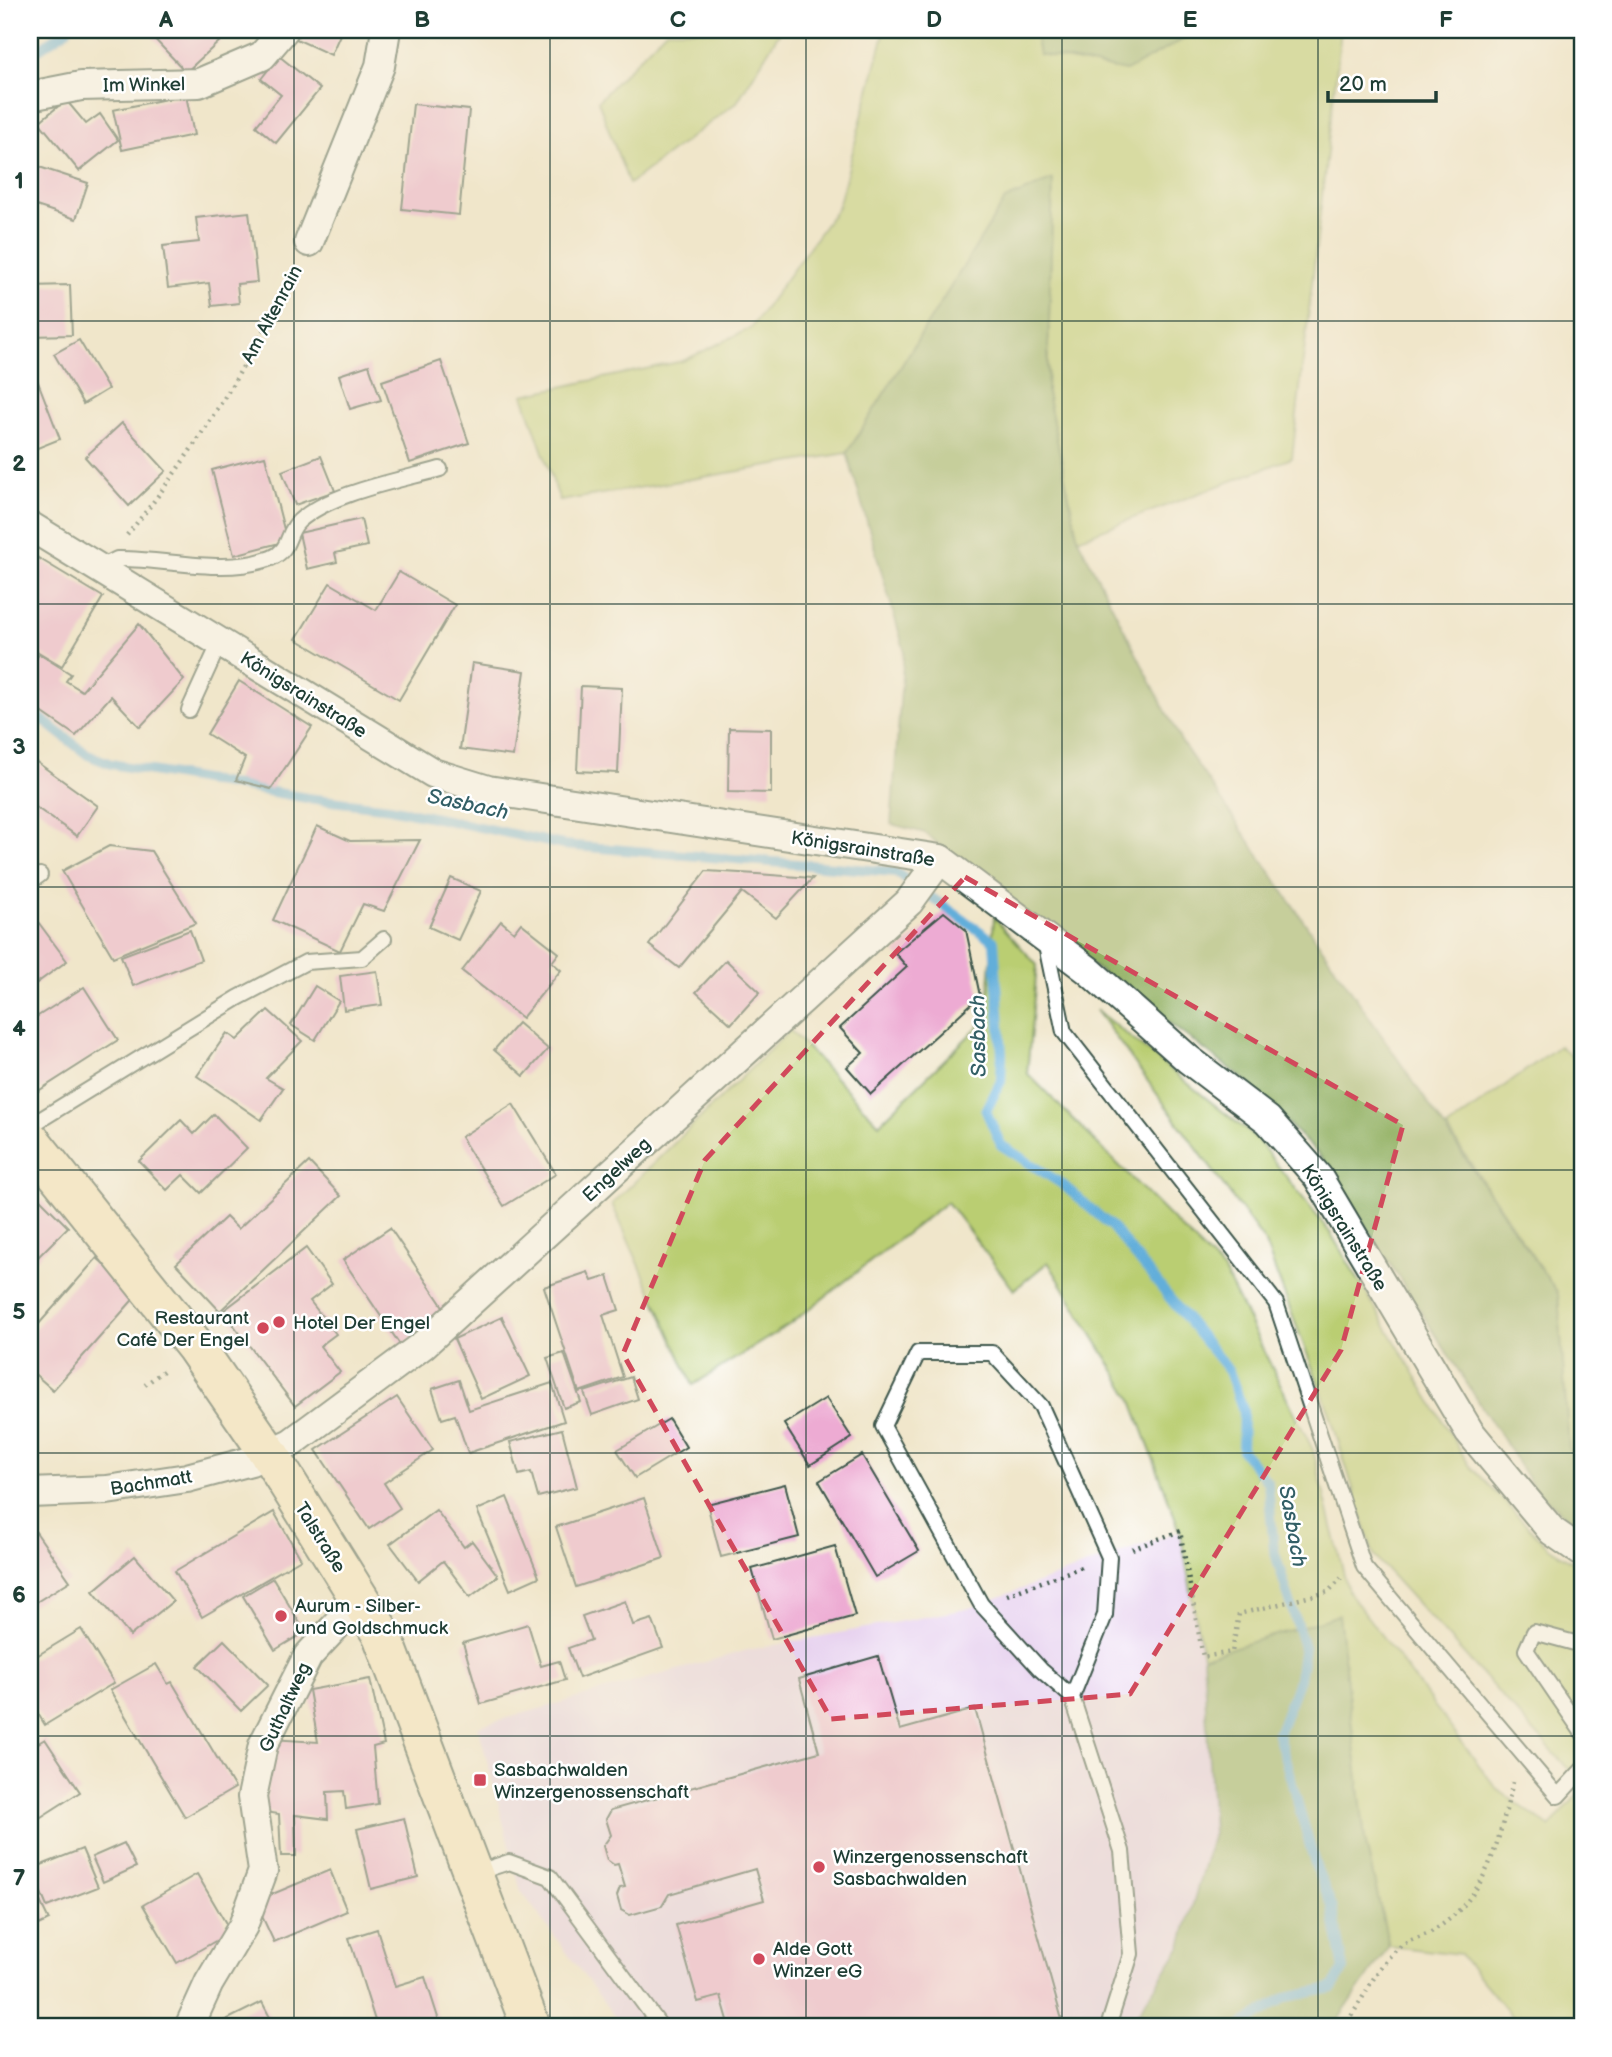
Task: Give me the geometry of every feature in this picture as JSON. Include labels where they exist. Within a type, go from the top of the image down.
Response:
[{"type":"main road","name":"Talstraße","points":[[30,1140],[195,1346],[270,1455],[382,1634],[475,1873],[531,2027]]},
{"type":"street","name":"Im Winkel","points":[[30,96],[81,86],[199,83],[262,56],[284,30]]},
{"type":"street","name":"Am Altenrain","points":[[309,242],[380,66],[386,30]]},
{"type":"street","name":"Königsrainstraße","points":[[30,526],[433,774],[488,790],[940,859],[1088,970],[1188,1059],[1268,1120],[1318,1177],[1469,1431],[1552,1531],[1582,1552]]},
{"type":"street","name":"Engelweg","points":[[270,1455],[291,1443],[423,1345],[909,902],[940,859]]},
{"type":"street","name":"Bachmatt","points":[[30,1493],[107,1490],[174,1480],[270,1455]]},
{"type":"street","name":"Guthaltweg","points":[[189,2027],[209,1983],[243,1926],[263,1871],[252,1797],[263,1745],[308,1656],[361,1600]]},
{"type":"lane","points":[[99,568],[117,559],[236,567],[273,557],[286,549],[298,522],[317,510],[348,496],[440,469]]},
{"type":"lane","points":[[188,710],[220,642]]},
{"type":"lane","points":[[1044,936],[1064,1032],[1276,1303],[1364,1567],[1558,1796],[1582,1769]]},
{"type":"lane","points":[[30,1126],[238,998],[306,961],[362,958],[384,939]]},
{"type":"lane","points":[[1072,1697],[1105,1615],[1109,1557],[1041,1406],[992,1353],[918,1353],[883,1426],[981,1604],[1041,1670],[1072,1697],[1122,1851],[1131,1954],[1108,2027]]},
{"type":"lane","points":[[1582,1645],[1534,1632],[1526,1650],[1582,1731]]},
{"type":"lane","points":[[475,1873],[509,1861],[550,1878],[661,2027]]},
{"type":"path","name":"Am Altenrain","points":[[99,568],[173,480],[265,330],[309,242]]},
{"type":"path","points":[[981,1604],[1180,1531],[1203,1657],[1232,1652],[1239,1614],[1328,1592]]},
{"type":"path","points":[[1343,2027],[1385,1964],[1402,1945],[1435,1930],[1465,1906],[1490,1869],[1520,1752]]},
{"type":"highlighted area","points":[[965,877],[1403,1125],[1341,1350],[1130,1694],[831,1719],[623,1354],[705,1160]]},
{"type":"shaded area","points":[[1180,1531],[1203,1657],[1213,1833],[1181,1946],[1129,2027],[622,2027],[521,1891],[478,1726],[748,1650],[967,1609]]},
{"type":"green space","points":[[666,30],[781,30],[737,102],[629,184],[598,101]]},
{"type":"green space","points":[[885,30],[1034,30],[1039,54],[1126,71],[1200,30],[1341,30],[1292,458],[1078,539],[1047,393],[1053,180],[1005,200],[847,453],[560,501],[523,395],[683,361],[751,328],[838,207]]},
{"type":"green space","points":[[1034,30],[1200,30],[1126,71],[1039,54]]},
{"type":"green space","points":[[1053,179],[1047,393],[1078,539],[1181,741],[1558,1294],[1569,1449],[1582,1456],[1582,1531],[1536,1491],[1322,1158],[1246,1081],[995,892],[925,833],[891,824],[904,649],[847,453],[1005,200]]},
{"type":"green space","points":[[994,917],[1037,965],[1027,1073],[1224,1271],[1313,1450],[1348,1591],[1497,1789],[1550,1827],[1582,1789],[1582,2027],[1521,2027],[1460,1954],[1389,1946],[1365,1840],[1339,1616],[1203,1657],[1180,1531],[1131,1398],[1048,1262],[1014,1290],[947,1202],[790,1324],[693,1385],[612,1204],[790,1030],[879,1124],[987,1018]]},
{"type":"green space","points":[[1096,1010],[1256,1138],[1331,1234],[1469,1465],[1548,1547],[1582,1568],[1582,1784],[1374,1556],[1329,1411],[1264,1241]]},
{"type":"green space","points":[[1559,1046],[1582,1065],[1582,1456],[1569,1449],[1558,1294],[1447,1128]]},
{"type":"green space","points":[[1339,1615],[1365,1840],[1389,1946],[1333,2027],[1129,2027],[1181,1946],[1213,1833],[1203,1657]]},
{"type":"building","points":[[146,30],[232,30],[186,72]]},
{"type":"building","points":[[298,30],[342,30],[331,55],[294,38]]},
{"type":"building","points":[[279,56],[320,89],[276,143],[256,126],[281,95],[261,79]]},
{"type":"building","points":[[186,95],[194,135],[122,150],[113,110]]},
{"type":"building","points":[[66,100],[86,124],[100,114],[118,140],[79,171],[39,122]]},
{"type":"building","points":[[413,104],[469,110],[459,215],[402,209]]},
{"type":"building","points":[[30,164],[88,183],[76,219],[30,204]]},
{"type":"building","points":[[249,212],[257,282],[237,284],[239,303],[212,306],[209,283],[168,288],[163,246],[199,242],[196,218]]},
{"type":"building","points":[[70,285],[72,335],[30,336],[30,286]]},
{"type":"building","points":[[79,340],[108,389],[83,404],[54,354]]},
{"type":"building","points":[[441,361],[469,443],[410,463],[382,381]]},
{"type":"building","points":[[369,365],[381,400],[350,409],[339,375]]},
{"type":"building","points":[[38,382],[60,439],[30,451],[30,386]]},
{"type":"building","points":[[122,423],[166,471],[129,506],[85,457]]},
{"type":"building","points":[[265,456],[287,541],[234,555],[212,470]]},
{"type":"building","points":[[321,456],[335,491],[295,505],[282,471]]},
{"type":"building","points":[[361,519],[367,546],[335,553],[337,562],[307,569],[299,533]]},
{"type":"building","points":[[30,553],[103,597],[62,666],[30,647]]},
{"type":"building","points":[[399,572],[455,605],[399,700],[296,639],[330,583],[376,610]]},
{"type":"building","points":[[139,624],[184,680],[140,727],[111,696],[76,736],[30,704],[30,669],[39,654],[71,674],[66,681],[82,691]]},
{"type":"building","points":[[472,663],[525,671],[513,756],[460,749]]},
{"type":"building","points":[[239,681],[312,727],[271,789],[236,780],[245,758],[207,734]]},
{"type":"building","points":[[581,686],[622,688],[618,773],[577,771]]},
{"type":"building","points":[[729,728],[771,729],[771,793],[728,792]]},
{"type":"building","points":[[31,758],[98,806],[77,836],[30,803]]},
{"type":"building","points":[[317,826],[350,841],[420,840],[384,911],[363,904],[340,951],[273,920]]},
{"type":"building","points":[[109,846],[151,851],[196,923],[113,957],[62,871]]},
{"type":"building","points":[[706,871],[813,878],[776,918],[742,892],[679,968],[649,945]]},
{"type":"building","points":[[451,878],[481,891],[458,940],[429,927]]},
{"type":"building","points":[[30,911],[67,961],[30,988]]},
{"type":"building","points":[[944,912],[966,930],[980,996],[871,1094],[847,1067],[863,1053],[840,1028],[907,967],[895,953]]},
{"type":"building","points":[[501,921],[514,932],[521,923],[559,953],[552,962],[561,970],[522,1018],[462,971]]},
{"type":"building","points":[[190,930],[201,960],[133,986],[121,956]]},
{"type":"building","points":[[726,960],[760,992],[731,1024],[696,992]]},
{"type":"building","points":[[377,971],[382,1005],[344,1010],[340,976]]},
{"type":"building","points":[[315,986],[339,1001],[315,1040],[291,1025]]},
{"type":"building","points":[[84,987],[118,1040],[35,1093],[30,1084],[30,1021]]},
{"type":"building","points":[[268,1010],[302,1041],[266,1078],[283,1088],[261,1120],[197,1076],[227,1033],[237,1040]]},
{"type":"building","points":[[518,1023],[548,1049],[524,1076],[494,1050]]},
{"type":"building","points":[[513,1104],[556,1174],[504,1206],[461,1137]]},
{"type":"building","points":[[214,1114],[247,1148],[201,1193],[183,1175],[167,1190],[139,1161],[181,1120],[194,1134]]},
{"type":"building","points":[[309,1162],[341,1196],[220,1311],[176,1264],[226,1217],[238,1229]]},
{"type":"building","points":[[30,1189],[68,1227],[30,1265]]},
{"type":"building","points":[[390,1228],[448,1314],[401,1346],[343,1260]]},
{"type":"building","name":"Hotel Der Engel","points":[[306,1248],[332,1284],[310,1301],[336,1334],[320,1346],[340,1372],[295,1406],[223,1311]]},
{"type":"building","points":[[97,1258],[138,1294],[53,1390],[30,1370],[30,1334]]},
{"type":"building","points":[[588,1272],[592,1281],[608,1276],[619,1310],[603,1315],[623,1377],[579,1392],[544,1287]]},
{"type":"building","points":[[502,1317],[530,1376],[481,1399],[454,1339]]},
{"type":"building","points":[[564,1353],[581,1402],[564,1408],[547,1358]]},
{"type":"building","points":[[631,1377],[638,1399],[592,1415],[584,1392]]},
{"type":"building","points":[[459,1380],[469,1410],[552,1383],[564,1421],[468,1453],[455,1415],[442,1419],[432,1389]]},
{"type":"building","points":[[397,1397],[433,1450],[384,1483],[400,1508],[369,1529],[316,1450]]},
{"type":"building","points":[[826,1398],[852,1438],[810,1465],[784,1424]]},
{"type":"building","points":[[669,1419],[686,1447],[635,1478],[617,1450]]},
{"type":"building","points":[[562,1429],[577,1487],[538,1497],[531,1472],[519,1475],[510,1442]]},
{"type":"building","points":[[862,1455],[919,1551],[875,1577],[819,1481]]},
{"type":"building","points":[[785,1484],[799,1537],[721,1557],[707,1504]]},
{"type":"building","points":[[507,1497],[539,1577],[510,1590],[477,1510]]},
{"type":"building","points":[[644,1498],[664,1558],[576,1587],[556,1527]]},
{"type":"building","points":[[436,1510],[464,1547],[472,1541],[498,1576],[470,1597],[443,1561],[418,1581],[390,1544]]},
{"type":"building","points":[[274,1512],[301,1559],[202,1617],[175,1571]]},
{"type":"building","points":[[36,1532],[70,1581],[30,1606],[30,1536]]},
{"type":"building","points":[[835,1546],[855,1616],[772,1639],[752,1569]]},
{"type":"building","points":[[135,1556],[173,1601],[130,1636],[93,1591]]},
{"type":"building","points":[[273,1578],[305,1632],[275,1650],[243,1596]]},
{"type":"building","points":[[625,1601],[633,1625],[652,1619],[663,1648],[579,1678],[568,1648],[591,1640],[582,1616]]},
{"type":"building","points":[[528,1624],[541,1666],[559,1661],[565,1680],[481,1704],[463,1643]]},
{"type":"building","points":[[81,1629],[114,1683],[45,1725],[30,1701],[30,1660]]},
{"type":"building","points":[[224,1640],[268,1685],[241,1711],[197,1666]]},
{"type":"building","name":"Winzergenossenschaft Sasbachwalden","points":[[878,1656],[900,1730],[975,1709],[1064,2027],[730,2027],[721,1996],[698,2002],[676,1925],[764,1900],[755,1869],[669,1894],[662,1906],[630,1915],[621,1910],[617,1896],[620,1888],[625,1887],[618,1864],[614,1865],[607,1860],[603,1846],[611,1835],[606,1819],[611,1810],[819,1752],[799,1679]]},
{"type":"building","points":[[156,1664],[168,1684],[172,1682],[235,1788],[185,1817],[110,1690]]},
{"type":"building","points":[[370,1679],[384,1744],[373,1747],[378,1804],[346,1809],[344,1791],[327,1792],[328,1819],[295,1815],[296,1856],[281,1856],[279,1814],[265,1812],[271,1739],[318,1742],[309,1690]]},
{"type":"building","points":[[45,1739],[80,1792],[30,1824],[30,1748]]},
{"type":"building","points":[[404,1818],[418,1877],[371,1889],[357,1829]]},
{"type":"building","points":[[30,1836],[37,1846],[30,1851]]},
{"type":"building","points":[[124,1843],[136,1867],[103,1882],[92,1857]]},
{"type":"building","points":[[82,1849],[98,1887],[47,1907],[31,1869]]},
{"type":"building","points":[[330,1870],[347,1911],[274,1942],[260,1912],[263,1898]]},
{"type":"building","points":[[197,1874],[231,1932],[177,1963],[143,1905]]},
{"type":"building","points":[[37,1895],[49,1920],[30,1929],[30,1898]]},
{"type":"building","points":[[377,1929],[395,1986],[425,1977],[441,2027],[377,2027],[349,1938]]},
{"type":"building","points":[[262,2002],[275,2027],[212,2027]]},
{"type":"waterway","name":"Sasbach","points":[[30,55],[67,30]]},
{"type":"waterway","name":"Sasbach","points":[[30,710],[88,755],[111,764],[307,798],[390,808],[563,845],[895,872],[994,941],[1002,1054],[1001,1081],[986,1111],[1001,1145],[1062,1184],[1111,1226],[1229,1371],[1243,1410],[1242,1450],[1268,1483],[1274,1550],[1304,1647],[1299,1679],[1278,1734],[1316,1867],[1332,1906],[1344,1969],[1332,1988],[1286,1997],[1240,2027]]},
{"type":"place","name":"Hotel Der Engel","points":[[279,1322]]},
{"type":"place","name":"Restaurant Café Der Engel","points":[[263,1328]]},
{"type":"place","name":"Aurum - Silber- und Goldschmuck","points":[[281,1616]]},
{"type":"place","name":"Sasbachwalden Winzergenossenschaft","points":[[480,1780]]},
{"type":"place","name":"Winzergenossenschaft Sasbachwalden","points":[[819,1867]]},
{"type":"place","name":"Alde Gott Winzer eG","points":[[759,1959]]}]
